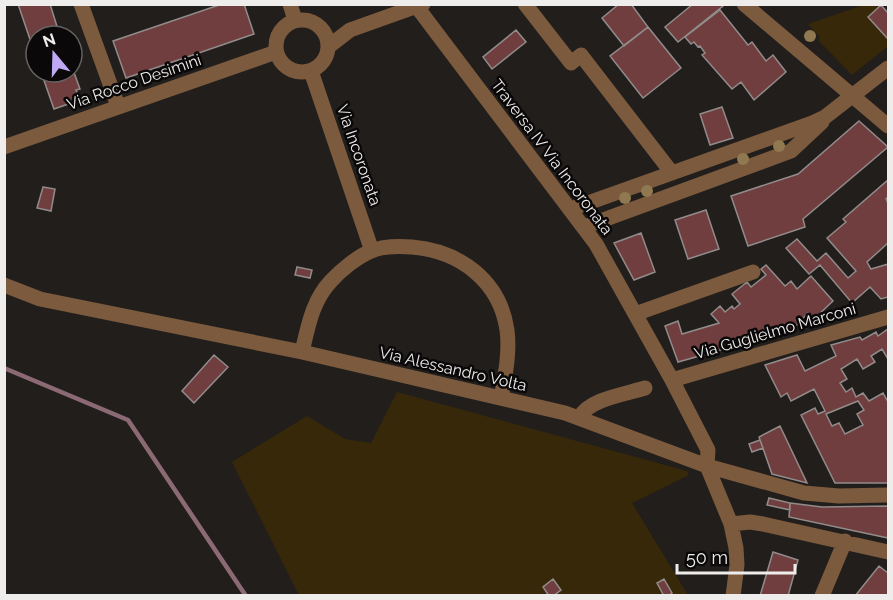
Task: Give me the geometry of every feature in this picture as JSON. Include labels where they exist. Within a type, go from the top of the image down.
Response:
[{"type":"street","points":[[81,4],[118,106]]},
{"type":"street","points":[[290,4],[295,20]]},
{"type":"street","points":[[525,4],[571,63],[581,55],[672,173]]},
{"type":"street","points":[[744,4],[888,126]]},
{"type":"street","points":[[328,47],[350,30],[420,6]]},
{"type":"street","name":"Traversa IV Via Incoronata","points":[[420,6],[596,244],[672,380],[708,450],[706,466],[730,524],[737,556],[733,596]]},
{"type":"street","points":[[320,26],[328,39],[323,62],[311,71],[290,70],[279,59],[276,52],[278,36],[288,24],[295,20],[312,22],[329,29],[350,30]]},
{"type":"street","name":"Via Rocco Desimini","points":[[4,147],[276,52]]},
{"type":"street","points":[[570,209],[825,117],[888,68]]},
{"type":"street","name":"Via Incoronata","points":[[311,71],[372,251]]},
{"type":"street","points":[[584,227],[791,152],[825,117]]},
{"type":"street","points":[[302,352],[310,317],[317,300],[330,281],[349,265],[372,251],[400,246],[429,249],[456,258],[475,271],[490,287],[507,329],[508,353],[501,398]]},
{"type":"street","points":[[635,314],[753,272]]},
{"type":"street","name":"Via Alessandro Volta","points":[[4,285],[40,299],[302,352],[580,417],[706,466],[804,493],[839,496],[888,495]]},
{"type":"street","name":"Via Guglielmo Marconi","points":[[672,380],[888,317]]},
{"type":"street","points":[[580,417],[583,412],[595,404],[645,388]]},
{"type":"street","points":[[730,524],[750,522],[763,524],[888,552]]},
{"type":"street","points":[[822,596],[845,541]]},
{"type":"shaded area","points":[[863,5],[882,5],[869,17],[888,39],[888,46],[852,75],[818,40],[820,38],[808,24]]},
{"type":"shaded area","points":[[397,392],[687,471],[689,475],[632,503],[688,595],[299,595],[232,462],[307,416],[345,439],[371,443]]},
{"type":"building","points":[[18,4],[50,4],[56,24],[25,24]]},
{"type":"building","points":[[222,4],[244,4],[254,34],[126,78],[113,41]]},
{"type":"building","points":[[619,4],[631,4],[648,27],[624,46],[602,18]]},
{"type":"building","points":[[693,4],[722,4],[723,6],[678,42],[665,27]]},
{"type":"building","points":[[881,5],[888,13],[888,39],[868,17]]},
{"type":"building","points":[[720,10],[748,45],[752,42],[766,61],[773,55],[786,72],[754,100],[741,82],[732,89],[702,55],[705,53],[700,46],[698,47],[694,42],[691,44],[685,37]]},
{"type":"building","points":[[648,27],[681,68],[643,98],[610,56]]},
{"type":"building","points":[[516,30],[526,42],[492,69],[483,57]]},
{"type":"building","points":[[45,84],[78,84],[80,89],[76,90],[80,100],[54,109]]},
{"type":"building","points":[[722,107],[733,138],[710,145],[700,114]]},
{"type":"building","points":[[859,121],[888,147],[803,219],[805,227],[748,246],[731,196],[798,174]]},
{"type":"building","points":[[888,180],[886,199],[888,203],[888,243],[867,262],[871,269],[888,264],[888,297],[881,299],[870,287],[852,303],[820,265],[809,274],[786,248],[797,239],[817,261],[826,253],[848,278],[856,271],[827,238],[846,222],[843,219]]},
{"type":"building","points":[[43,187],[55,189],[51,211],[37,208]]},
{"type":"building","points":[[706,210],[719,249],[688,259],[675,220]]},
{"type":"building","points":[[641,233],[655,272],[634,280],[614,243]]},
{"type":"building","points":[[766,265],[785,286],[791,281],[797,289],[811,276],[833,301],[814,319],[808,313],[792,330],[678,362],[665,326],[678,321],[682,334],[719,323],[711,314],[720,306],[725,312],[732,306],[734,309],[740,304],[732,294],[747,282],[751,287],[766,275],[761,269]]},
{"type":"building","points":[[297,267],[312,270],[310,278],[295,275]]},
{"type":"building","points":[[888,329],[888,359],[882,349],[871,356],[875,362],[863,369],[857,359],[841,369],[847,379],[840,383],[846,392],[852,388],[856,397],[863,393],[869,401],[883,393],[888,402],[888,483],[835,483],[801,415],[815,408],[818,414],[825,411],[814,389],[791,401],[787,393],[781,397],[765,365],[797,355],[805,371],[836,356],[831,345],[860,337],[862,340],[876,332],[878,336]],"holes":[[[858,401],[864,410],[857,414],[863,425],[845,434],[839,423],[832,426],[826,414]]]},
{"type":"building","points":[[214,355],[228,367],[194,403],[182,391]]},
{"type":"building","points":[[780,426],[807,483],[772,474],[759,437]]},
{"type":"building","points":[[760,440],[763,448],[752,452],[749,444]]},
{"type":"building","points":[[769,498],[790,503],[790,510],[767,505]]},
{"type":"building","points":[[790,503],[822,507],[888,506],[888,538],[789,517]]},
{"type":"building","points":[[773,552],[798,560],[788,596],[760,596]]},
{"type":"building","points":[[879,566],[888,573],[888,596],[855,596]]},
{"type":"building","points":[[553,579],[561,590],[549,596],[543,587]]},
{"type":"building","points":[[664,579],[672,593],[668,596],[664,596],[657,583]]},
{"type":"waterway","points":[[4,368],[128,420],[246,596]]}]
